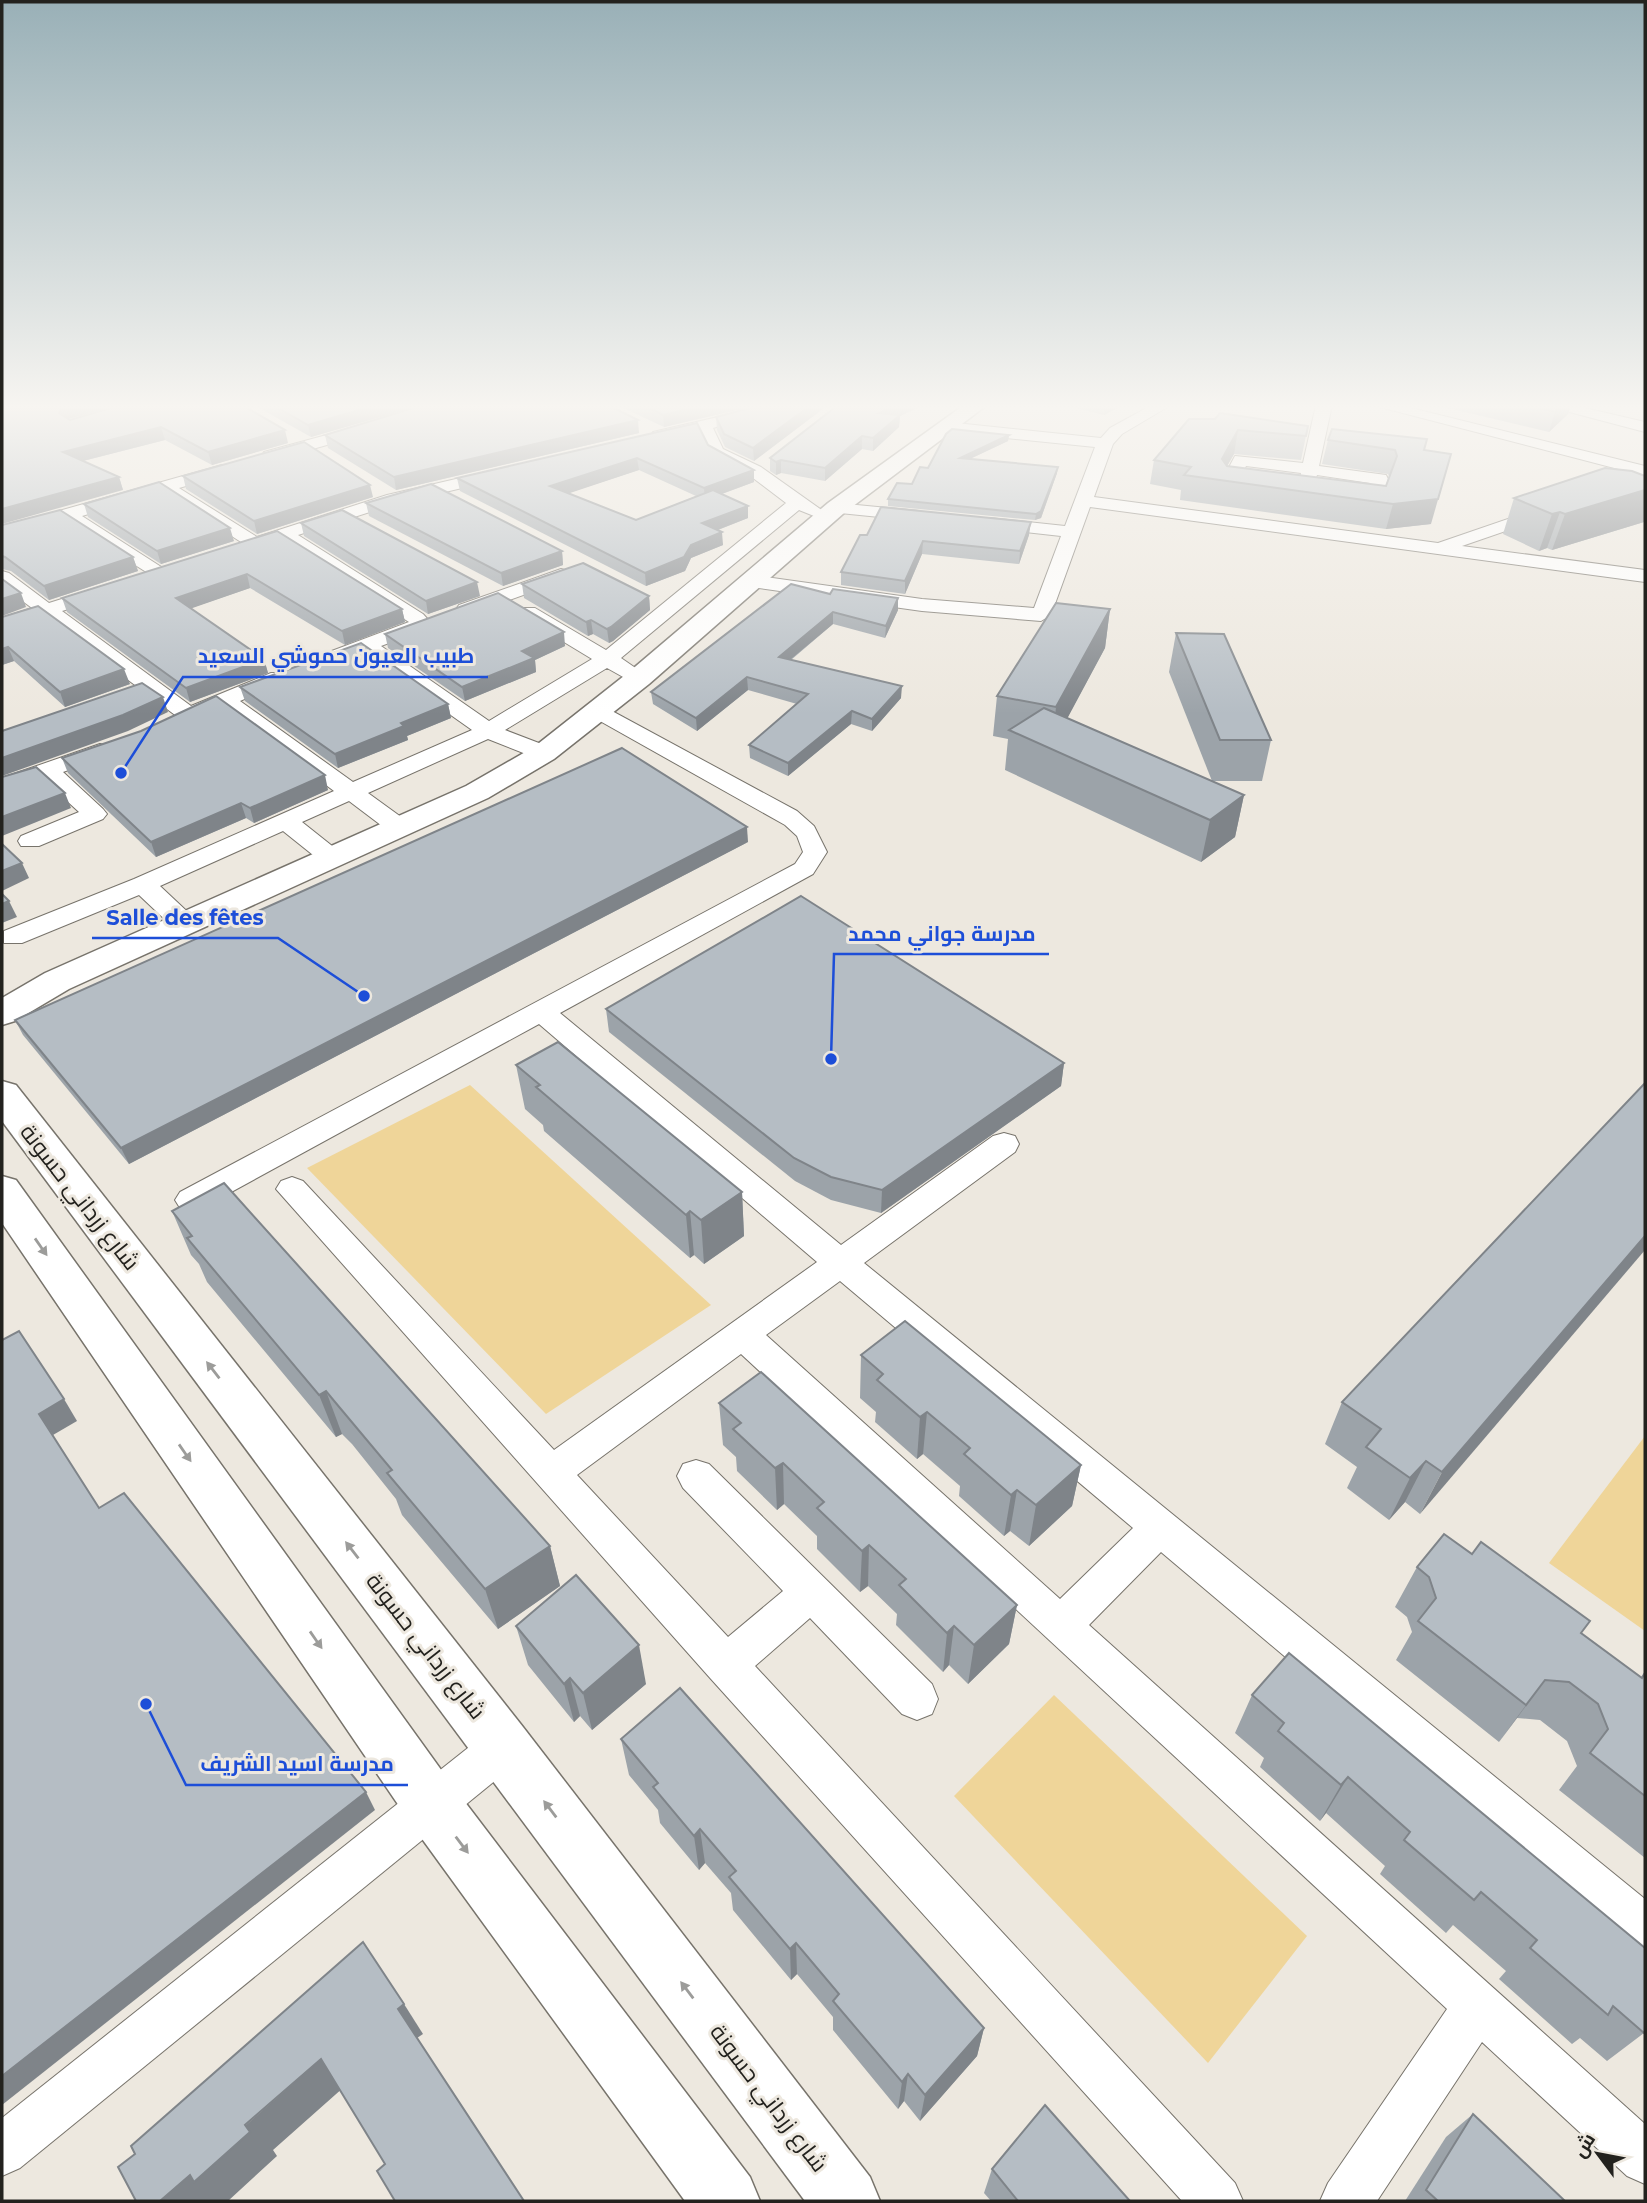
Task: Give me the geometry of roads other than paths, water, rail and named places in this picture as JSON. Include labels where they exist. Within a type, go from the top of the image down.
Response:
[{"type":"main road","points":[[2,1013],[57,981],[477,792],[544,753],[639,678],[836,508]]},
{"type":"main road","points":[[2,999],[57,981]]},
{"type":"main road","name":"شارع زرداني حسونة","points":[[2,1094],[503,1747],[846,2201]]},
{"type":"main road","points":[[2,1191],[432,1805],[726,2201]]},
{"type":"street","points":[[2,533],[89,508]]},
{"type":"street","points":[[199,508],[256,544]]},
{"type":"street","points":[[231,551],[363,508]]},
{"type":"street","points":[[13,937],[143,884],[488,731],[607,659],[791,508]]},
{"type":"street","points":[[815,508],[830,512],[933,517]]},
{"type":"street","points":[[752,581],[922,605],[1041,615],[1081,508]]},
{"type":"street","points":[[1129,508],[1645,576]]},
{"type":"street","points":[[1440,548],[1554,508]]},
{"type":"street","points":[[345,513],[370,526]]},
{"type":"street","points":[[2,624],[165,572],[67,514]]},
{"type":"street","points":[[974,522],[1071,532]]},
{"type":"street","points":[[285,535],[438,619]]},
{"type":"street","points":[[1587,568],[1600,556],[1645,562]]},
{"type":"street","points":[[168,724],[223,698],[586,566]]},
{"type":"street","points":[[2,577],[188,714]]},
{"type":"street","points":[[479,584],[639,678]]},
{"type":"street","points":[[646,597],[701,625]]},
{"type":"street","points":[[365,645],[488,731],[544,753]]},
{"type":"street","points":[[125,696],[150,687]]},
{"type":"street","points":[[223,698],[399,827]]},
{"type":"street","points":[[191,1200],[804,869],[814,852],[811,837],[789,816],[599,711]]},
{"type":"street","points":[[2,786],[124,743]]},
{"type":"street","points":[[30,841],[95,814],[47,770]]},
{"type":"street","points":[[286,821],[332,858]]},
{"type":"street","points":[[143,884],[184,923]]},
{"type":"street","points":[[542,1011],[572,1040],[1645,1929]]},
{"type":"street","points":[[551,1473],[1004,1144]]},
{"type":"street","points":[[292,1189],[1217,2201]]},
{"type":"street","points":[[742,1334],[1645,2158]]},
{"type":"street","points":[[696,1476],[918,1699]]},
{"type":"street","points":[[1061,1625],[1160,1527]]},
{"type":"street","points":[[726,1665],[811,1592]]},
{"type":"street","points":[[2,2150],[503,1747]]},
{"type":"street","points":[[1346,2201],[1478,2005]]},
{"type":"place","name":"طبيب العيون حموشي السعيد","points":[[121,773]]},
{"type":"place","name":"Salle des fêtes","points":[[364,996]]},
{"type":"place","name":"مدرسة جواني محمد","points":[[831,1059]]},
{"type":"place","name":"مدرسة اسيد الشريف","points":[[146,1704]]}]
